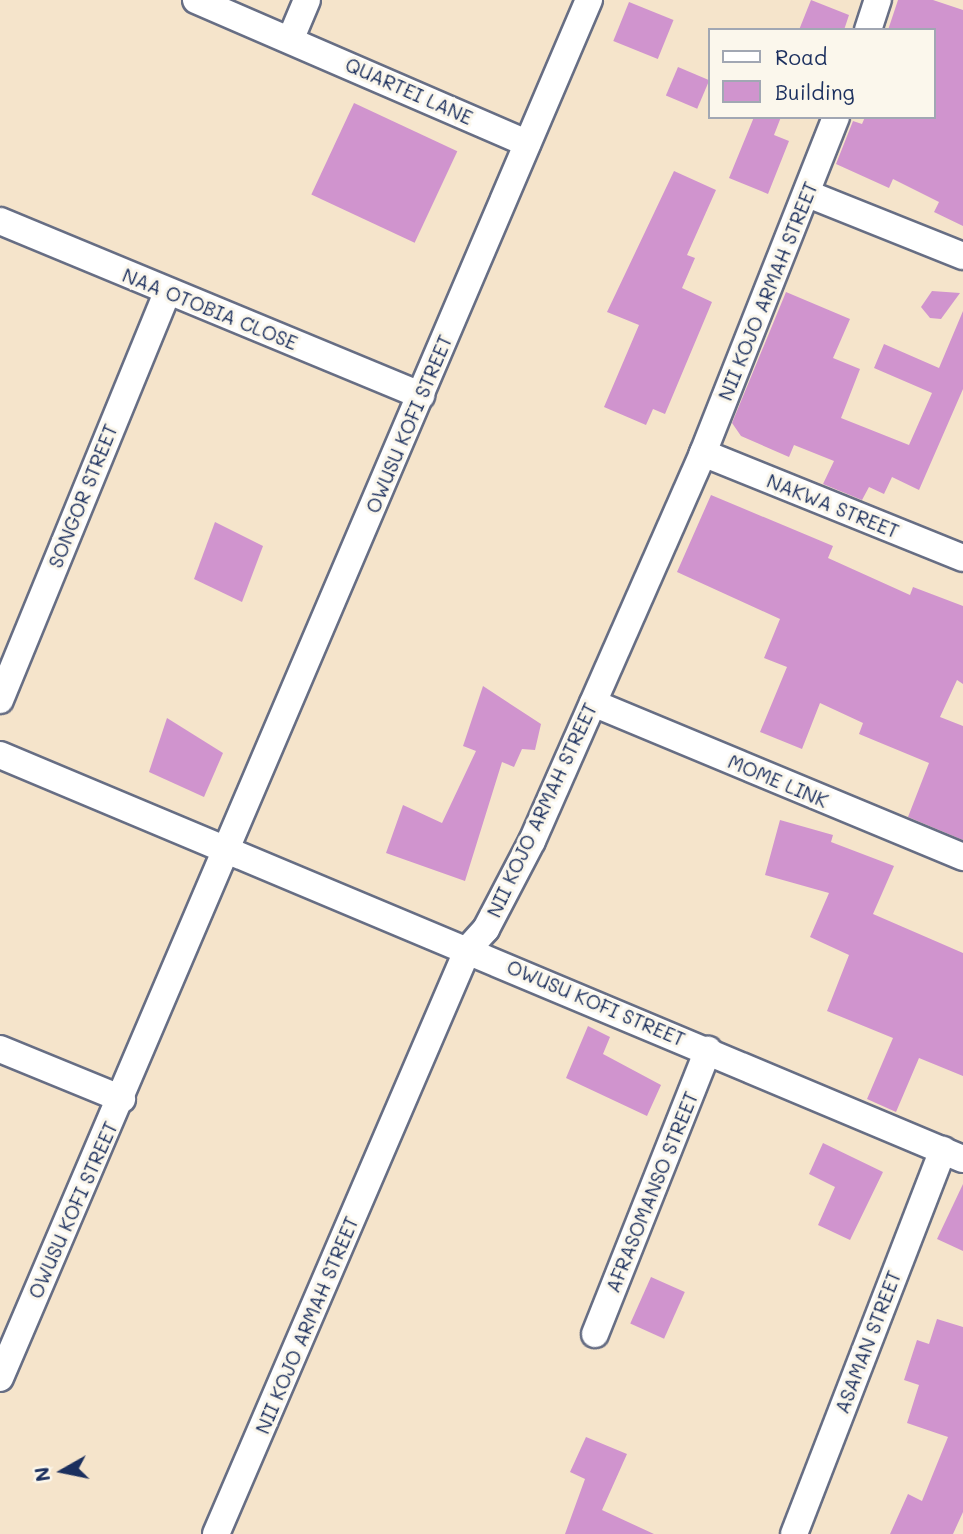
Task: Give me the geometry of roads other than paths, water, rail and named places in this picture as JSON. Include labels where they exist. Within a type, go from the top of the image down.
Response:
[{"type":"street","name":"QUARTEI LANE","points":[[196,0],[291,38],[527,143]]},
{"type":"street","points":[[291,38],[307,0]]},
{"type":"street","name":"OWUSU KOFI STREET","points":[[2,1368],[230,849],[589,0]]},
{"type":"street","points":[[868,28],[878,0]]},
{"type":"street","name":"NII KOJO ARMAH STREET","points":[[216,1534],[468,949],[486,929],[531,841],[703,453],[808,194],[834,119]]},
{"type":"street","points":[[808,194],[963,256]]},
{"type":"street","name":"NAA OTOBIA CLOSE","points":[[0,221],[421,395]]},
{"type":"street","name":"SONGOR STREET","points":[[0,700],[167,292]]},
{"type":"street","name":"NAKWA STREET","points":[[703,453],[963,558]]},
{"type":"street","name":"MOME LINK","points":[[593,703],[963,857]]},
{"type":"street","name":"OWUSU KOFI STREET","points":[[0,755],[230,849],[953,1154]]},
{"type":"street","points":[[0,1049],[122,1099]]},
{"type":"street","name":"AFRASOMANSO STREET","points":[[595,1334],[708,1050]]},
{"type":"street","name":"ASAMAN STREET","points":[[794,1534],[953,1154]]}]
